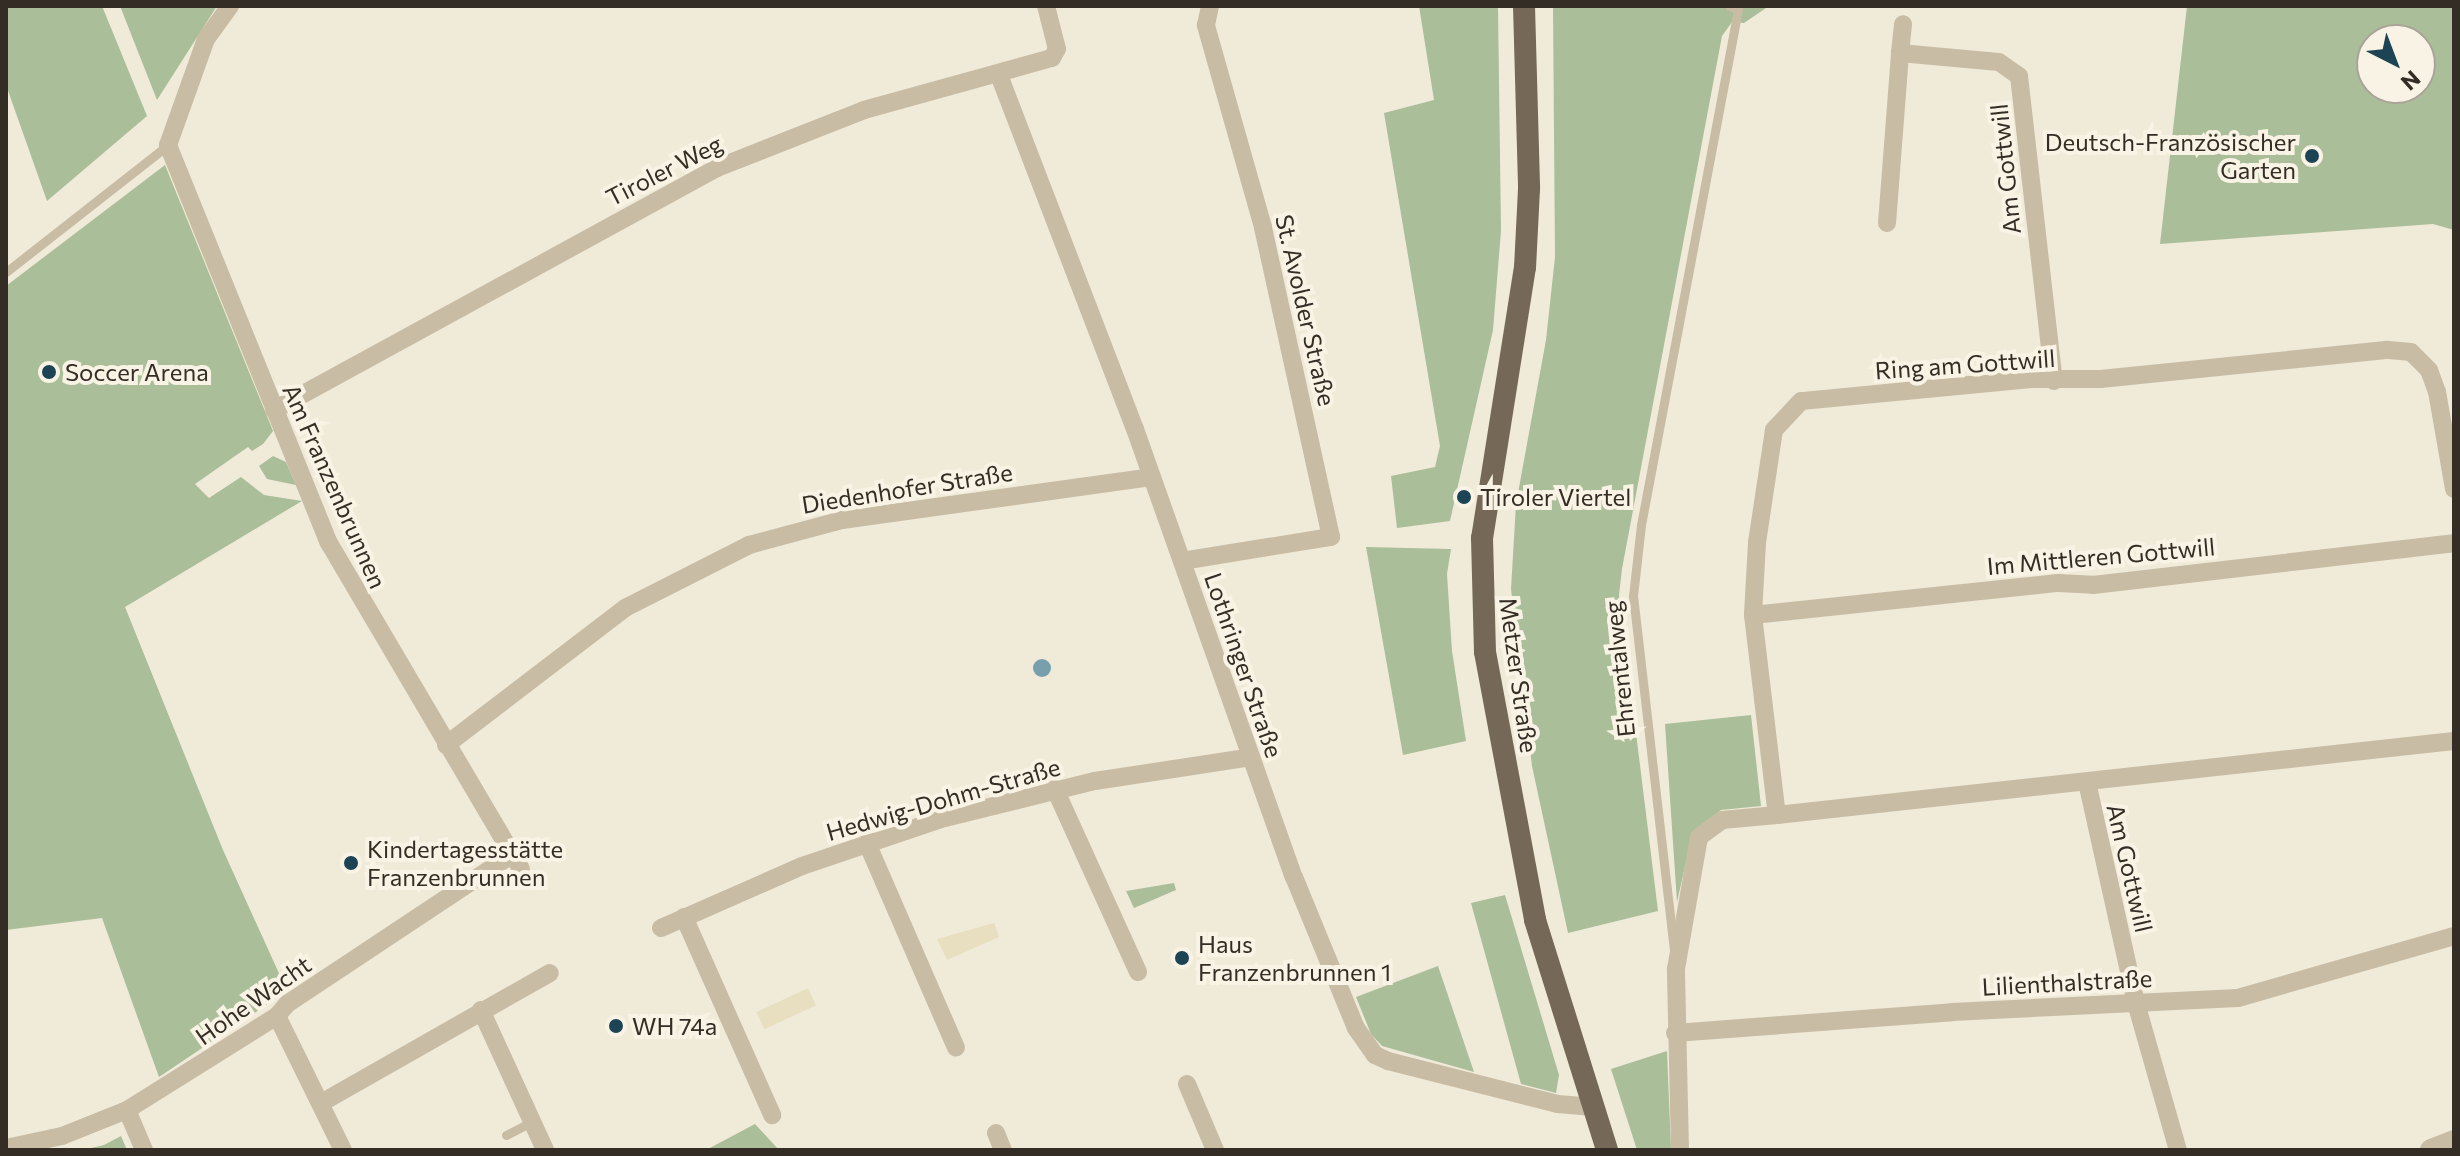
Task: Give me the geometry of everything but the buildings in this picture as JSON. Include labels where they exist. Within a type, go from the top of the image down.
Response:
[{"type":"main road","name":"Metzer Straße","points":[[1524,6],[1529,189],[1525,267],[1484,517],[1483,620],[1535,920],[1607,1150]]},
{"type":"street","points":[[168,145],[206,39],[230,6]]},
{"type":"street","name":"Tiroler Weg","points":[[274,410],[717,168],[864,110],[963,79],[999,75],[1052,58],[1057,49],[1046,6]]},
{"type":"street","name":"St. Avolder Straße","points":[[1182,561],[1331,537],[1263,227],[1205,8]]},
{"type":"street","points":[[1887,223],[1903,24]]},
{"type":"street","name":"Am Gottwill","points":[[1900,53],[1999,62],[2019,76],[2054,381]]},
{"type":"street","name":"Lothringer Straße","points":[[999,75],[1064,235],[1251,757],[1324,955],[1356,1028],[1375,1055],[1535,1098],[1593,1107]]},
{"type":"street","name":"Am Franzenbrunnen","points":[[168,145],[329,543],[515,862]]},
{"type":"street","name":"Ring am Gottwill","points":[[1777,815],[1753,615],[1757,543],[1774,430],[1789,409],[1801,401],[2386,350],[2411,352],[2429,370],[2437,392],[2454,489]]},
{"type":"street","name":"Diedenhofer Straße","points":[[446,745],[625,608],[749,545],[842,520],[1151,477]]},
{"type":"street","name":"Im Mittleren Gottwill","points":[[1753,615],[2058,583],[2093,585],[2454,543]]},
{"type":"street","points":[[1676,969],[1699,837],[1722,820],[2454,741]]},
{"type":"street","name":"Hedwig-Dohm-Straße","points":[[661,928],[867,843],[1055,789],[1251,757]]},
{"type":"street","name":"Am Gottwill","points":[[2087,782],[2136,1003],[2178,1150]]},
{"type":"street","points":[[1055,789],[1138,972]]},
{"type":"street","points":[[867,843],[956,1048]]},
{"type":"street","name":"Hohe Wacht","points":[[6,1148],[62,1136],[127,1110],[277,1016],[287,1004],[515,862]]},
{"type":"street","points":[[684,917],[772,1115]]},
{"type":"street","name":"Lilienthalstraße","points":[[1675,1033],[2238,998],[2454,936]]},
{"type":"street","name":"Ehrentalweg","points":[[1676,969],[1675,1033],[1680,1150]]},
{"type":"street","points":[[321,1103],[550,973]]},
{"type":"street","points":[[481,1010],[545,1150]]},
{"type":"street","points":[[277,1016],[343,1150]]},
{"type":"street","points":[[1187,1084],[1215,1150]]},
{"type":"street","points":[[127,1110],[144,1150]]},
{"type":"street","points":[[2431,1150],[2454,1141]]},
{"type":"lane","name":"Ehrentalweg","points":[[1676,969],[1633,596],[1641,525],[1738,9],[1729,6]]},
{"type":"lane","points":[[6,272],[168,145]]},
{"type":"lane","points":[[506,1135],[532,1122]]},
{"type":"green space","points":[[6,6],[102,6],[147,116],[47,201],[6,85]]},
{"type":"green space","points":[[120,6],[217,6],[157,100]]},
{"type":"green space","points":[[1419,6],[1498,6],[1501,231],[1493,330],[1450,521],[1397,528],[1391,476],[1435,467],[1440,446],[1384,113],[1434,100]]},
{"type":"green space","points":[[1553,6],[1769,6],[1744,23],[1732,22],[1722,36],[1622,569],[1619,595],[1658,911],[1568,933],[1532,766],[1511,589],[1516,504],[1546,340],[1555,257]]},
{"type":"green space","name":"Deutsch-Französischer Garten","points":[[2187,6],[2454,6],[2454,230],[2433,224],[2160,244]]},
{"type":"green space","points":[[165,165],[273,431],[263,444],[252,451],[248,447],[195,484],[209,498],[241,477],[264,495],[302,501],[125,607],[223,850],[287,991],[159,1077],[102,918],[6,930],[6,286]]},
{"type":"green space","points":[[273,456],[286,462],[296,485],[267,479],[259,466]]},
{"type":"green space","points":[[1366,547],[1451,549],[1447,574],[1452,651],[1466,741],[1403,755]]},
{"type":"green space","points":[[1751,715],[1761,806],[1721,810],[1693,831],[1677,902],[1665,724]]},
{"type":"green space","points":[[1174,883],[1176,890],[1134,908],[1126,891]]},
{"type":"green space","points":[[1505,895],[1559,1075],[1556,1093],[1521,1084],[1471,903]]},
{"type":"green space","points":[[1438,966],[1474,1072],[1382,1046],[1371,1034],[1356,997]]},
{"type":"green space","points":[[1667,1051],[1671,1150],[1637,1150],[1611,1069]]},
{"type":"green space","points":[[755,1124],[779,1150],[706,1150]]},
{"type":"green space","points":[[121,1136],[127,1150],[83,1150],[104,1145]]},
{"type":"shaded area","points":[[994,923],[999,937],[947,960],[937,939]]},
{"type":"shaded area","points":[[808,988],[816,1005],[764,1029],[756,1012]]},
{"type":"water","points":[[1038,659],[1046,659],[1051,668],[1049,675],[1038,677],[1033,672],[1033,664]]},
{"type":"place","name":"Deutsch-Französischer Garten","points":[[2312,156]]},
{"type":"place","name":"Soccer Arena","points":[[49,372]]},
{"type":"place","name":"Tiroler Viertel","points":[[1464,497]]},
{"type":"place","name":"Kindertagesstätte Franzenbrunnen","points":[[351,863]]},
{"type":"place","name":"Haus Franzenbrunnen 1","points":[[1182,958]]},
{"type":"place","name":"WH 74a","points":[[616,1026]]}]
